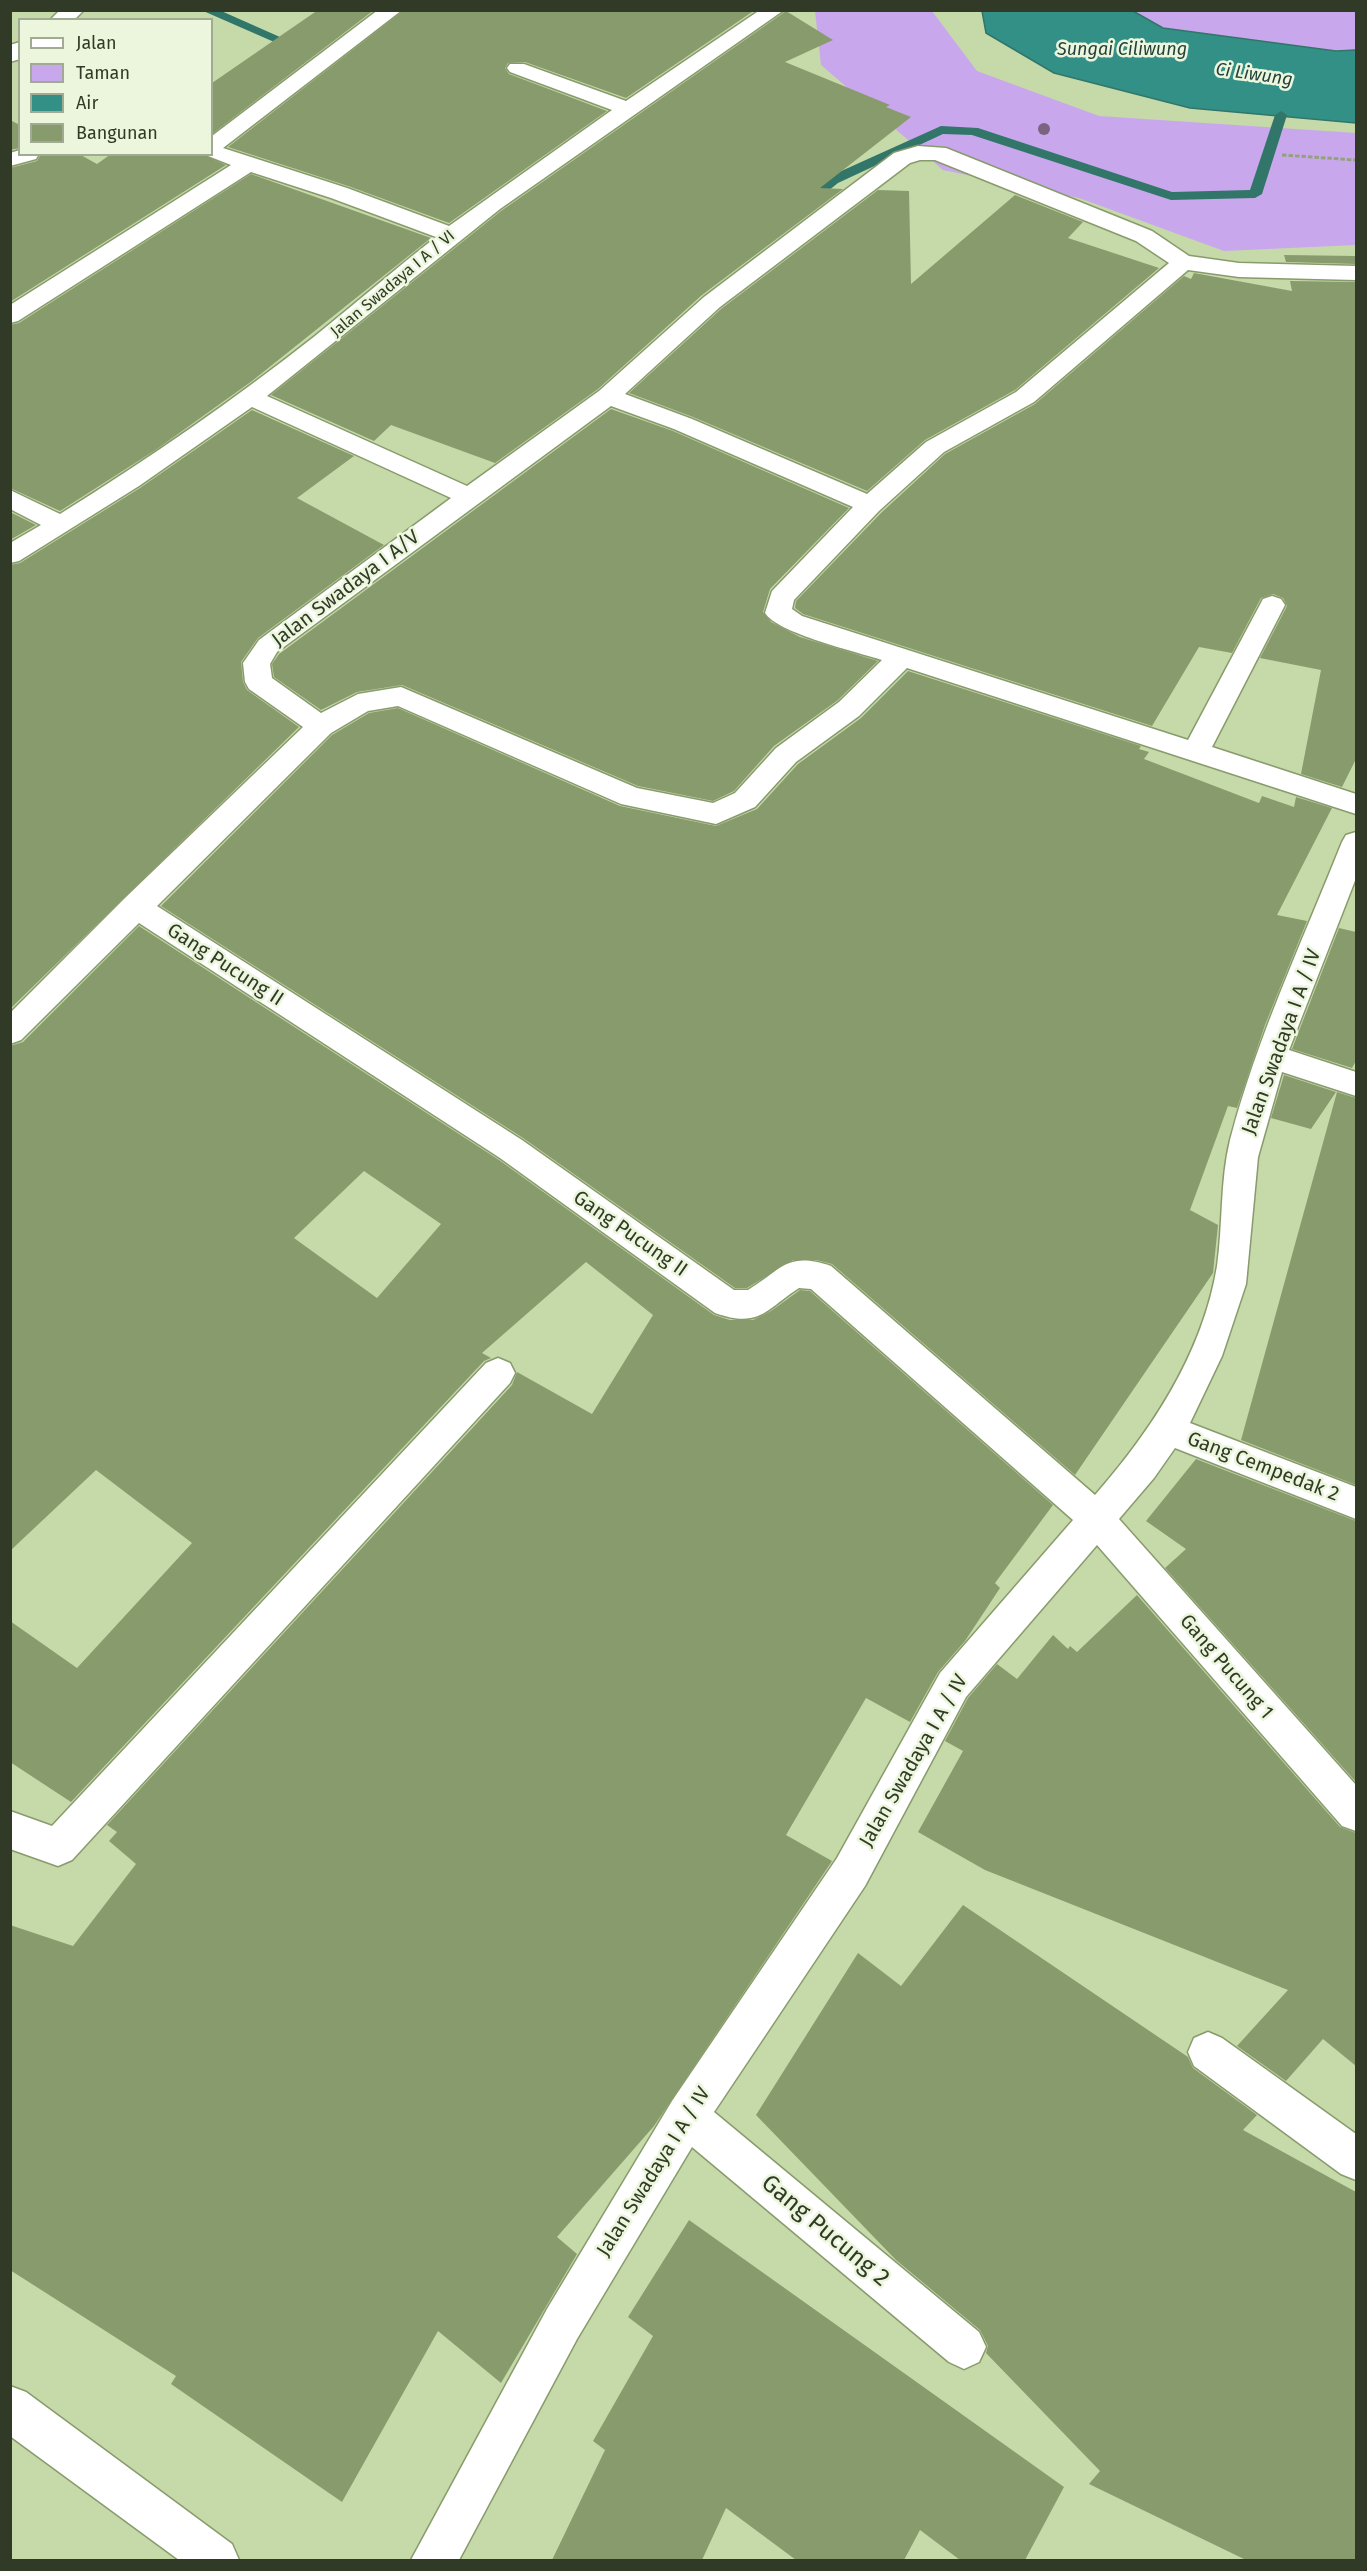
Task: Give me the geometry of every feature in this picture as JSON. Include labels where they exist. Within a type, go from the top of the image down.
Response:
[{"type":"street","points":[[213,145],[289,85],[392,10]]},
{"type":"street","name":"Jalan Swadaya I A / VI","points":[[10,555],[61,525],[250,397],[323,341],[452,235],[627,108],[774,10]]},
{"type":"street","points":[[517,68],[627,108]]},
{"type":"street","points":[[213,152],[246,165],[339,193],[452,235]]},
{"type":"street","name":"Jalan Swadaya I A/V","points":[[321,726],[260,682],[256,663],[268,646],[469,496],[609,396],[712,302],[902,158],[918,153],[938,153],[1144,236],[1183,262]]},
{"type":"street","points":[[10,316],[246,165]]},
{"type":"street","points":[[1356,273],[1239,270],[1183,262],[1025,398],[935,447],[870,506],[781,597],[778,613],[793,622],[1356,804]]},
{"type":"street","points":[[609,396],[684,424],[870,506]]},
{"type":"street","points":[[250,397],[469,496]]},
{"type":"street","points":[[10,498],[61,525]]},
{"type":"street","points":[[1195,753],[1272,605]]},
{"type":"street","points":[[10,1032],[135,906],[321,726],[357,702],[382,696],[401,696],[631,797],[716,814],[745,800],[786,755],[849,709],[902,657]]},
{"type":"street","name":"Jalan Swadaya I A / IV","points":[[434,2560],[562,2324],[687,2116],[851,1872],[952,1685],[1143,1467],[1169,1430],[1209,1345],[1230,1283],[1246,1141],[1273,1057],[1356,842]]},
{"type":"street","name":"Gang Pucung II","points":[[135,906],[511,1149],[727,1303],[742,1307],[757,1304],[794,1273],[805,1272],[819,1276],[1097,1520]]},
{"type":"street","points":[[1273,1057],[1356,1084]]},
{"type":"street","points":[[10,1830],[58,1847],[498,1373]]},
{"type":"street","name":"Gang Cempedak 2","points":[[1169,1430],[1356,1503]]},
{"type":"street","name":"Gang Pucung 1","points":[[1097,1520],[1356,1813]]},
{"type":"street","points":[[1208,2052],[1356,2159]]},
{"type":"street","name":"Gang Pucung 2","points":[[687,2116],[964,2347]]},
{"type":"street","points":[[10,2408],[216,2560]]},
{"type":"path","points":[[1282,155],[1356,160]]},
{"type":"green space","points":[[815,11],[932,11],[977,71],[1099,116],[1356,133],[1356,245],[1224,251],[1079,198],[943,170],[821,65]]},
{"type":"green space","points":[[1084,11],[1356,11],[1356,61],[1147,43]]},
{"type":"water","name":"Sungai Ciliwung","points":[[982,11],[1133,11],[1163,28],[1336,51],[1356,50],[1356,123],[1190,108],[1054,73],[986,33]]},
{"type":"building","points":[[318,10],[374,10],[213,133],[213,82]]},
{"type":"building","points":[[404,10],[755,10],[626,98],[525,62],[508,63],[505,68],[509,74],[607,111],[449,223],[348,186],[228,147]]},
{"type":"building","points":[[786,11],[833,40],[785,62],[890,105],[886,107],[911,117],[820,188],[843,189],[702,295],[598,389],[495,463],[391,425],[374,441],[271,395],[501,211]]},
{"type":"building","points":[[10,120],[18,124],[18,148],[10,150]]},
{"type":"building","points":[[40,156],[83,156],[97,164],[108,156],[206,156],[226,165],[10,302],[10,168],[37,161]]},
{"type":"building","points":[[251,174],[431,238],[252,381],[157,449],[60,511],[10,488],[10,325],[19,323]]},
{"type":"building","points":[[878,190],[909,191],[911,284],[1015,195],[1083,222],[1068,238],[1159,268],[1015,390],[925,440],[867,491],[693,417],[629,393],[721,309]]},
{"type":"building","points":[[1284,255],[1356,256],[1356,264],[1286,262]]},
{"type":"building","points":[[1194,273],[1292,291],[1290,281],[1356,282],[1356,759],[1342,787],[1301,774],[1321,670],[1260,658],[1287,606],[1283,598],[1273,594],[1261,598],[1232,653],[1199,647],[1152,726],[803,614],[795,608],[796,601],[881,513],[945,454],[1035,404],[1184,276],[1191,279]]},
{"type":"building","points":[[611,409],[673,431],[849,508],[770,589],[763,612],[771,622],[800,637],[878,661],[838,700],[774,746],[734,791],[713,801],[638,786],[402,685],[357,692],[321,710],[274,677],[272,664],[279,654]]},
{"type":"building","points":[[252,410],[354,456],[297,498],[384,545],[258,638],[241,662],[243,682],[247,690],[299,727],[10,1009],[10,565],[20,563],[140,488]]},
{"type":"building","points":[[10,512],[36,525],[10,540]]},
{"type":"building","points":[[908,671],[1141,746],[1139,749],[1149,752],[1144,759],[1259,803],[1262,796],[1294,807],[1296,797],[1332,808],[1277,915],[1307,921],[1265,1025],[1237,1108],[1228,1106],[1190,1210],[1218,1225],[1213,1273],[1075,1475],[832,1264],[816,1260],[793,1260],[747,1288],[735,1288],[523,1138],[161,906],[332,735],[369,713],[398,708],[620,806],[716,826],[757,809],[798,764],[861,718]]},
{"type":"building","points":[[139,926],[499,1160],[714,1315],[730,1320],[753,1320],[771,1311],[800,1290],[810,1291],[1053,1505],[995,1583],[1000,1588],[965,1641],[938,1672],[910,1722],[866,1698],[786,1835],[832,1861],[654,2126],[557,2237],[577,2254],[501,2383],[438,2331],[342,2502],[171,2384],[176,2376],[10,2270],[10,1925],[73,1946],[136,1864],[109,1841],[117,1832],[107,1825],[512,1385],[517,1372],[592,1414],[653,1315],[586,1262],[482,1353],[491,1358],[484,1361],[71,1802],[10,1762],[10,1621],[77,1668],[192,1543],[96,1470],[10,1551],[10,1046],[23,1042]],"holes":[[[364,1171],[441,1224],[377,1298],[294,1238]]]},
{"type":"building","points":[[1339,928],[1356,932],[1356,1061],[1352,1068],[1292,1049]]},
{"type":"building","points":[[1284,1075],[1336,1092],[1311,1129],[1271,1118]]},
{"type":"building","points":[[1337,1092],[1356,1098],[1356,1485],[1241,1440]]},
{"type":"building","points":[[1196,1459],[1356,1521],[1356,1782],[1165,1568],[1186,1549],[1146,1521]]},
{"type":"building","points":[[1137,1595],[1340,1827],[1356,1833],[1356,2066],[1323,2039],[1286,2081],[1237,2046],[1288,1990],[985,1870],[918,1832],[963,1751],[945,1741],[968,1698],[997,1664],[1017,1679],[1053,1635],[1068,1649],[1070,1646],[1077,1652]]},
{"type":"building","points":[[963,1905],[1188,2057],[1193,2068],[1257,2115],[1243,2130],[1356,2192],[1356,2560],[1246,2560],[1089,2484],[1100,2471],[986,2353],[988,2346],[980,2330],[896,2260],[756,2115],[858,1953],[901,1986]]},
{"type":"building","points":[[689,2220],[1064,2487],[1025,2560],[960,2560],[920,2530],[904,2560],[796,2560],[726,2508],[702,2560],[552,2560],[605,2450],[593,2441],[653,2336],[628,2317]]},
{"type":"waterway","points":[[207,10],[301,49]]},
{"type":"waterway","points":[[803,204],[833,180],[941,130],[973,131],[1171,196],[1255,194],[1281,115]]},
{"type":"water label","name":"Ci Liwung","points":[[1254,75]]}]
